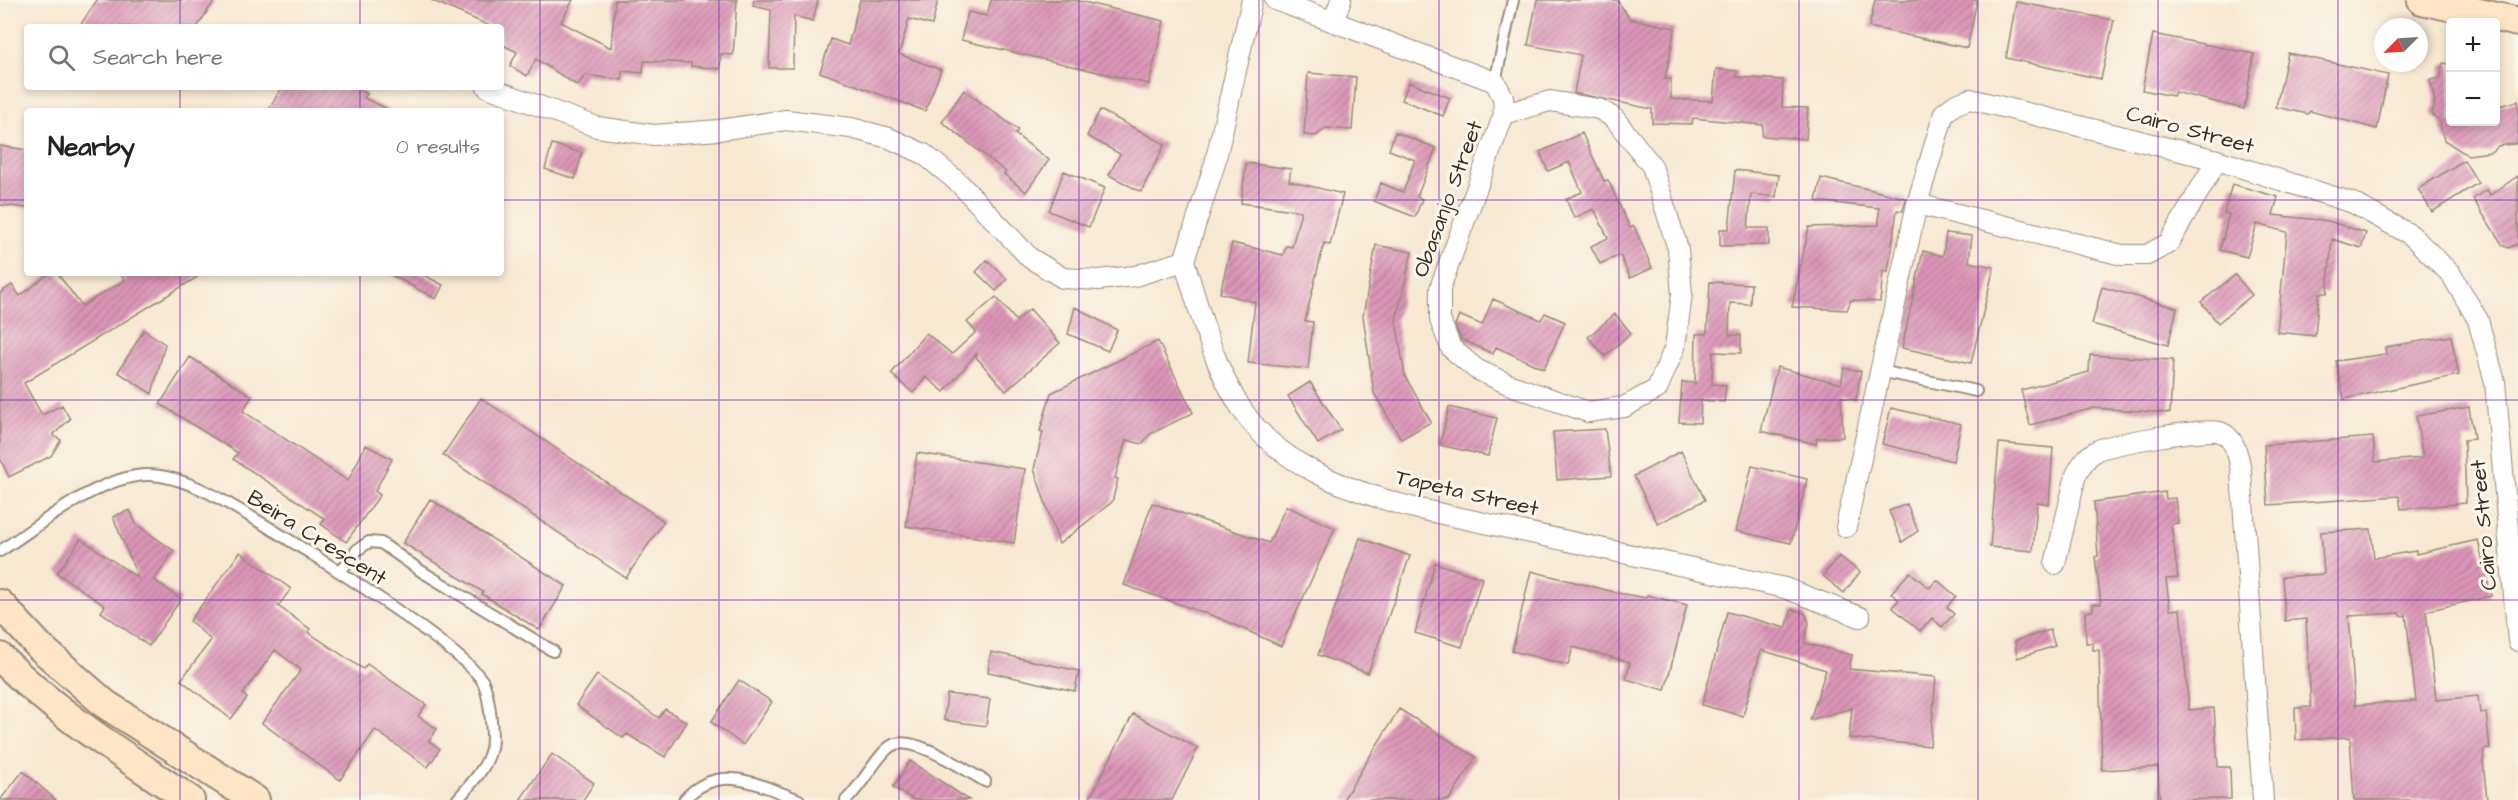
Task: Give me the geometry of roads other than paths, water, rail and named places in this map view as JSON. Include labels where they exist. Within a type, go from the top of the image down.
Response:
[{"type":"main road","points":[[2422,0],[2518,22]]},
{"type":"main road","points":[[0,604],[40,646],[105,704],[255,800]]},
{"type":"main road","points":[[0,657],[89,732],[190,800]]},
{"type":"street","points":[[495,90],[597,127],[654,135],[719,130],[786,120],[851,128],[889,138],[924,154],[959,183],[1030,258],[1063,278],[1098,280],[1135,276],[1184,261],[1215,163],[1252,0]]},
{"type":"street","points":[[1275,0],[1495,82]]},
{"type":"street","points":[[1333,22],[1341,0]]},
{"type":"street","name":"Obasanjo Street","points":[[1495,82],[1503,97],[1504,114],[1440,288],[1440,320],[1452,348],[1476,369],[1508,384],[1588,412],[1624,407],[1657,388],[1675,347],[1682,294],[1678,249],[1652,165],[1614,118],[1599,109],[1550,100],[1504,114]]},
{"type":"street","name":"Cairo Street","points":[[1846,527],[1917,204],[1944,112],[1970,99],[2217,160],[2353,203],[2410,235],[2451,274],[2478,320],[2495,382],[2518,641]]},
{"type":"street","points":[[1917,204],[2122,255],[2147,255],[2169,243],[2217,160]]},
{"type":"street","name":"Tapeta Street","points":[[1184,261],[1213,352],[1243,411],[1272,442],[1309,470],[1354,491],[1410,507],[1785,588],[1860,617]]},
{"type":"street","points":[[2055,564],[2076,475],[2083,462],[2098,450],[2202,430],[2220,432],[2230,439],[2238,456],[2241,471],[2263,800]]},
{"type":"lane","points":[[1495,82],[1513,0]]},
{"type":"lane","points":[[1880,371],[1976,391]]},
{"type":"lane","name":"Beira Crescent","points":[[0,551],[92,492],[128,477],[148,475],[170,478],[204,491],[340,572],[463,659],[483,683],[490,716],[491,751],[476,778],[457,800]]},
{"type":"lane","points":[[340,572],[357,550],[369,542],[381,543],[421,571],[553,651]]},
{"type":"lane","points":[[846,800],[890,746],[904,741],[918,745],[985,781]]},
{"type":"lane","points":[[684,800],[693,790],[715,780],[741,778],[799,800]]}]
